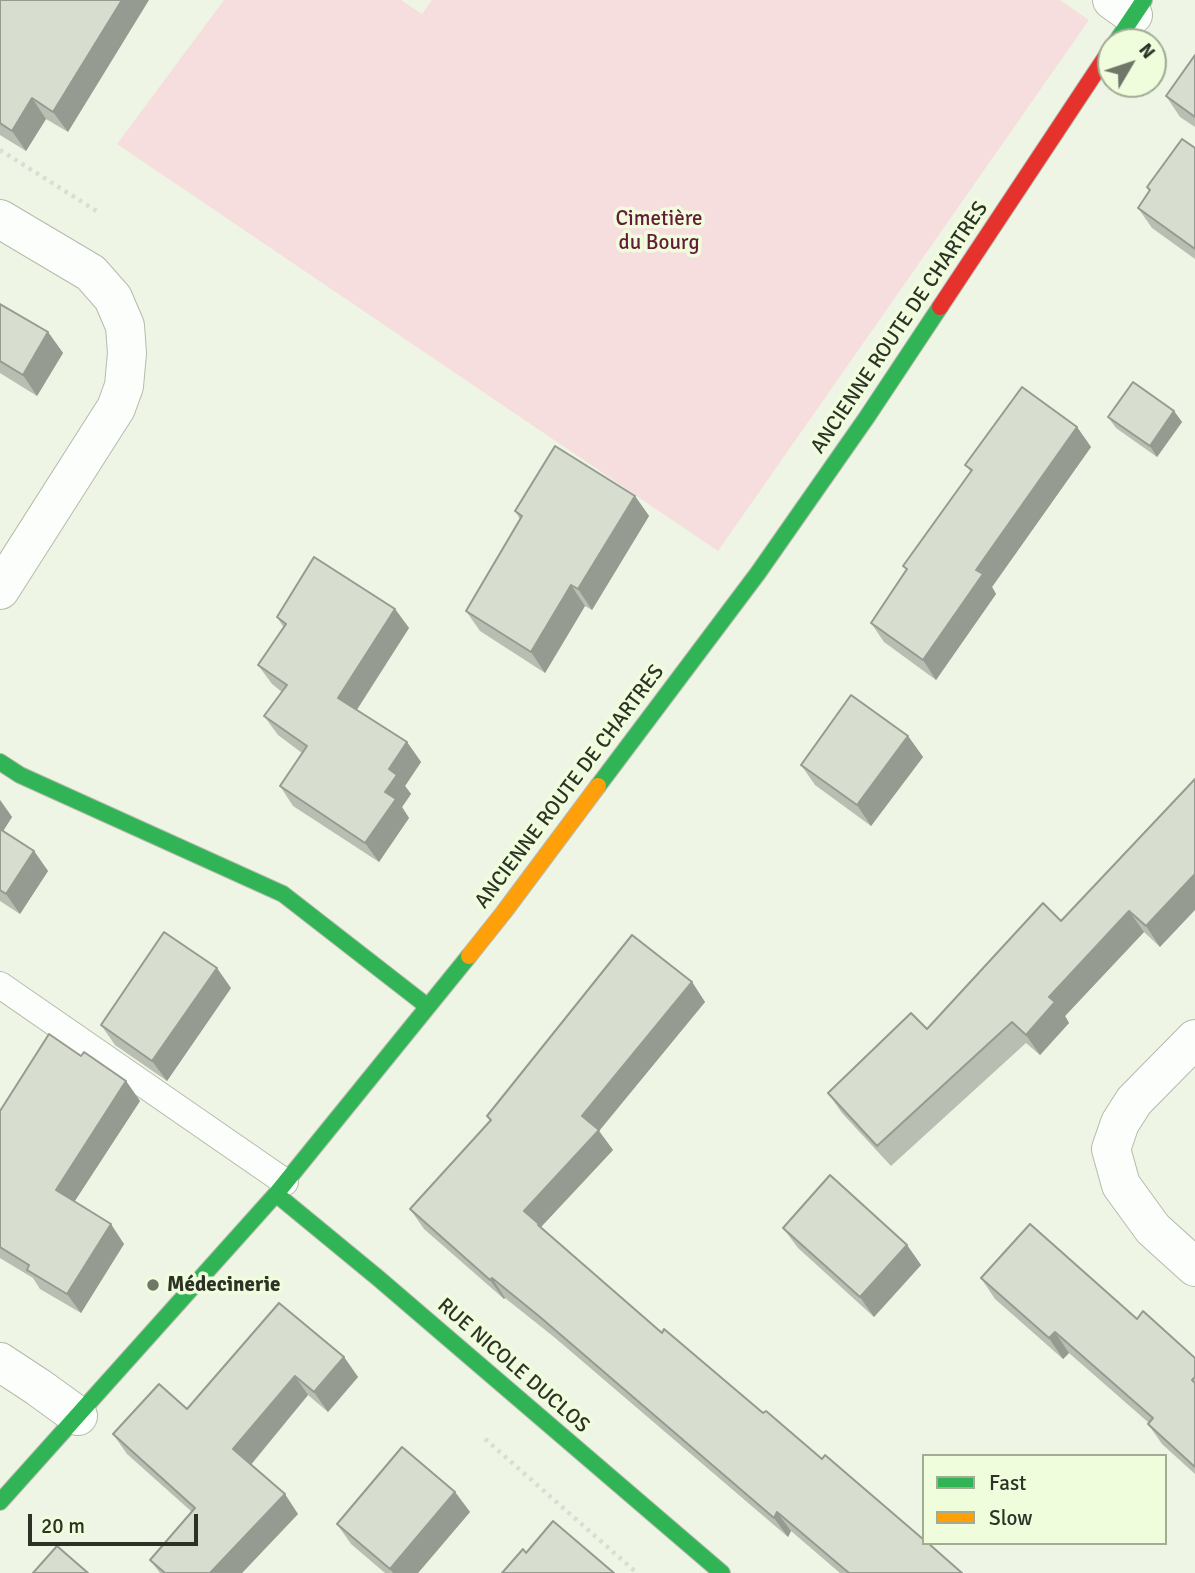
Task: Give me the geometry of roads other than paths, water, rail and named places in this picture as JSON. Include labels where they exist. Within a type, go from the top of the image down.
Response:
[{"type":"main road","name":"ANCIENNE ROUTE DE CHARTRES","points":[[0,1502],[280,1188],[504,912],[758,572],[867,416],[1097,70]]},
{"type":"main road","points":[[0,762],[20,775],[284,894],[427,1006]]},
{"type":"main road","name":"RUE NICOLE DUCLOS","points":[[280,1188],[378,1278],[722,1573]]},
{"type":"street","points":[[0,219],[91,273],[113,298],[125,326],[127,353],[124,386],[116,408],[0,590]]},
{"type":"street","points":[[1195,1039],[1133,1101],[1120,1123],[1111,1149],[1121,1185],[1153,1229],[1195,1267]]},
{"type":"street","points":[[0,1362],[78,1416]]},
{"type":"lane","points":[[0,985],[280,1188]]},
{"type":"place","name":"Médecinerie","points":[[153,1285]]},
{"type":"park label","name":"Cimetière du Bourg","points":[[659,231]]}]
